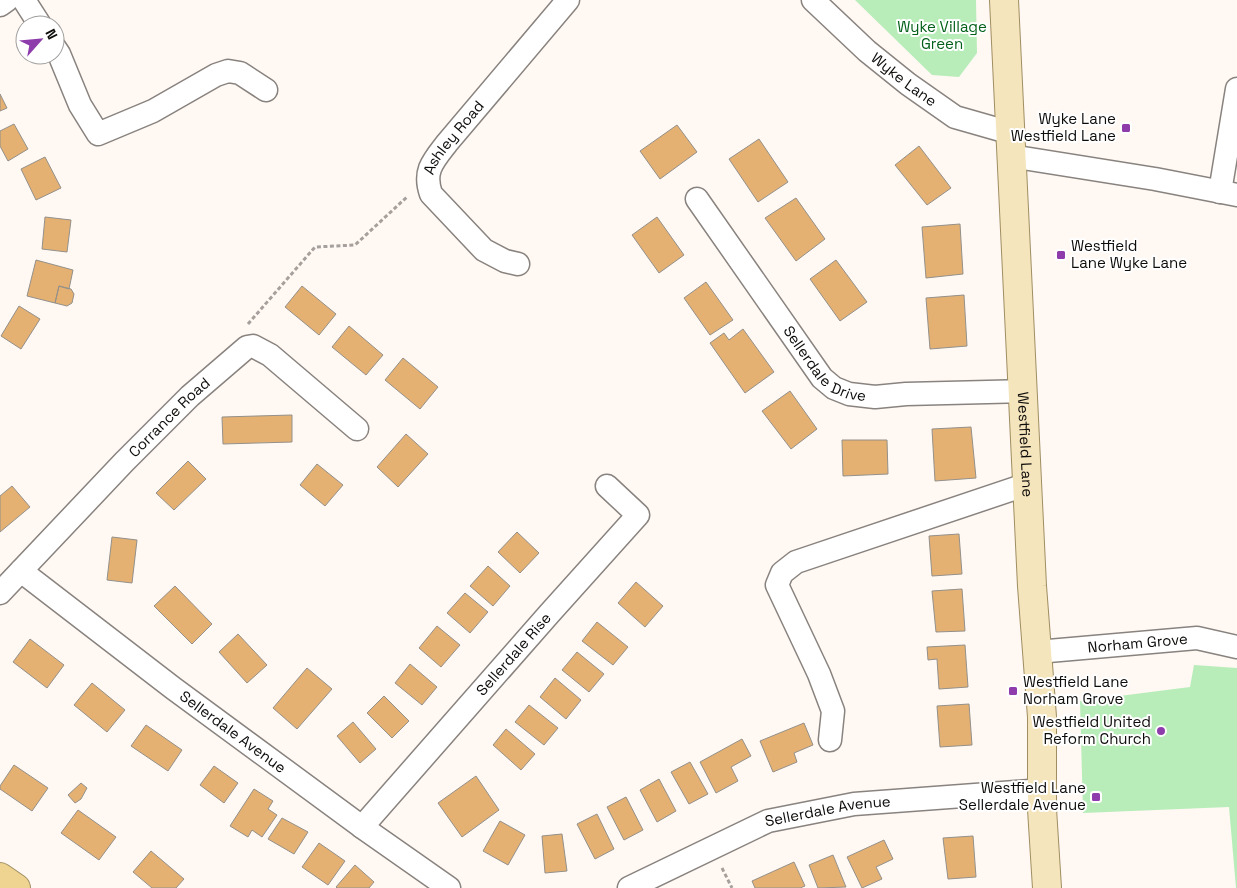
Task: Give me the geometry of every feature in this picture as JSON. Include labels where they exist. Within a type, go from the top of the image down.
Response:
[{"type":"highway","points":[[0,876],[16,888]]},
{"type":"main road","name":"Westfield Lane","points":[[1004,0],[1028,484],[1042,717],[1042,790],[1047,888]]},
{"type":"street","points":[[0,4],[7,0]]},
{"type":"street","points":[[24,0],[34,15]]},
{"type":"street","name":"Ashley Road","points":[[518,264],[505,261],[484,250],[431,194],[428,186],[428,177],[430,167],[447,143],[568,0]]},
{"type":"street","name":"Wyke Lane","points":[[812,0],[867,52],[908,84],[955,117],[1011,144],[1155,179],[1229,194]]},
{"type":"street","points":[[62,65],[80,105],[98,134],[154,111],[216,75],[228,71],[240,73],[266,90]]},
{"type":"street","points":[[1229,194],[1237,89]]},
{"type":"street","name":"Sellerdale Drive","points":[[696,200],[822,378],[834,388],[849,394],[875,397],[906,394],[1024,391]]},
{"type":"street","points":[[247,347],[253,346],[270,355],[357,429]]},
{"type":"street","name":"Corrance Road","points":[[0,593],[190,396],[247,347]]},
{"type":"street","points":[[830,740],[833,711],[819,674],[777,585],[782,572],[796,562],[1028,484]]},
{"type":"street","name":"Sellerdale Rise","points":[[362,827],[548,614],[638,515],[607,486]]},
{"type":"street","name":"Sellerdale Avenue","points":[[21,571],[102,635],[362,827],[449,888]]},
{"type":"street","name":"Norham Grove","points":[[1037,652],[1198,638],[1237,647]]},
{"type":"street","name":"Sellerdale Avenue","points":[[629,888],[768,821],[854,804],[1042,790]]},
{"type":"path","points":[[247,347],[248,325],[315,247],[355,244],[415,190],[428,186]]},
{"type":"green space","name":"Wyke Village Green","points":[[855,0],[976,0],[977,53],[959,77],[932,75]]},
{"type":"green space","points":[[1194,665],[1237,668],[1237,888],[1229,807],[1083,813],[1080,701],[1190,687]]},
{"type":"building","points":[[0,94],[7,108],[0,111]]},
{"type":"building","points":[[14,124],[28,149],[8,161],[0,146],[0,131]]},
{"type":"building","points":[[677,125],[697,152],[660,179],[640,151]]},
{"type":"building","points":[[759,139],[788,182],[758,202],[729,159]]},
{"type":"building","points":[[919,146],[951,188],[927,205],[895,165]]},
{"type":"building","points":[[45,157],[61,188],[36,200],[21,169]]},
{"type":"building","points":[[796,198],[825,239],[796,261],[765,218]]},
{"type":"building","points":[[45,217],[71,220],[67,252],[42,249]]},
{"type":"building","points":[[657,217],[684,255],[659,273],[632,235]]},
{"type":"building","points":[[960,224],[963,274],[926,278],[922,227]]},
{"type":"building","points":[[36,260],[73,270],[69,289],[59,286],[55,303],[27,296]]},
{"type":"building","points":[[836,260],[867,302],[840,321],[810,279]]},
{"type":"building","points":[[706,282],[733,320],[710,335],[684,298]]},
{"type":"building","points":[[59,286],[71,289],[74,294],[72,303],[67,306],[55,303]]},
{"type":"building","points":[[302,286],[336,314],[319,335],[285,307]]},
{"type":"building","points":[[964,295],[967,346],[930,349],[926,298]]},
{"type":"building","points":[[19,306],[40,319],[21,349],[1,336]]},
{"type":"building","points":[[349,326],[383,355],[366,375],[332,347]]},
{"type":"building","points":[[743,329],[774,372],[745,393],[710,343],[724,333],[729,340]]},
{"type":"building","points":[[403,358],[438,387],[420,409],[385,380]]},
{"type":"building","points":[[790,391],[817,429],[791,449],[762,411]]},
{"type":"building","points":[[292,415],[292,442],[223,444],[222,417]]},
{"type":"building","points":[[971,427],[976,478],[935,481],[932,429]]},
{"type":"building","points":[[406,434],[428,454],[398,487],[377,467]]},
{"type":"building","points":[[842,440],[887,440],[888,474],[843,476]]},
{"type":"building","points":[[188,461],[206,479],[174,510],[156,493]]},
{"type":"building","points":[[317,464],[343,485],[325,506],[300,485]]},
{"type":"building","points":[[12,486],[30,507],[0,532],[0,496]]},
{"type":"building","points":[[517,532],[539,553],[520,573],[498,552]]},
{"type":"building","points":[[959,534],[962,574],[932,576],[929,536]]},
{"type":"building","points":[[112,537],[137,540],[132,583],[107,580]]},
{"type":"building","points":[[488,566],[510,586],[493,606],[470,586]]},
{"type":"building","points":[[636,582],[663,606],[645,627],[618,603]]},
{"type":"building","points":[[175,586],[212,624],[192,644],[154,606]]},
{"type":"building","points":[[962,589],[965,631],[936,632],[932,591]]},
{"type":"building","points":[[465,593],[488,612],[470,633],[447,613]]},
{"type":"building","points":[[597,622],[628,647],[613,665],[582,641]]},
{"type":"building","points":[[437,626],[460,645],[441,667],[419,648]]},
{"type":"building","points":[[238,634],[267,665],[247,683],[219,652]]},
{"type":"building","points":[[30,639],[64,665],[47,688],[13,662]]},
{"type":"building","points":[[965,645],[968,687],[939,689],[937,659],[928,660],[927,647]]},
{"type":"building","points":[[577,652],[604,674],[589,692],[562,670]]},
{"type":"building","points":[[410,664],[437,687],[422,705],[395,683]]},
{"type":"building","points":[[307,668],[332,689],[297,729],[273,708]]},
{"type":"building","points":[[555,678],[581,700],[566,719],[540,697]]},
{"type":"building","points":[[92,683],[125,710],[107,732],[74,705]]},
{"type":"building","points":[[384,696],[409,721],[392,738],[367,713]]},
{"type":"building","points":[[969,704],[972,745],[940,747],[937,706]]},
{"type":"building","points":[[529,705],[558,728],[544,745],[515,722]]},
{"type":"building","points":[[353,722],[376,749],[360,763],[337,736]]},
{"type":"building","points":[[804,723],[813,745],[794,753],[797,762],[773,772],[760,741]]},
{"type":"building","points":[[146,725],[182,750],[168,771],[131,746]]},
{"type":"building","points":[[506,729],[535,754],[521,770],[493,745]]},
{"type":"building","points":[[742,739],[751,756],[731,767],[738,781],[716,793],[700,762]]},
{"type":"building","points":[[690,762],[708,794],[689,804],[671,772]]},
{"type":"building","points":[[14,765],[48,788],[32,811],[0,789],[0,786]]},
{"type":"building","points":[[214,766],[238,783],[224,803],[200,785]]},
{"type":"building","points":[[476,776],[499,810],[462,837],[438,803]]},
{"type":"building","points":[[659,779],[676,811],[657,822],[640,790]]},
{"type":"building","points":[[81,783],[87,788],[81,799],[75,803],[68,795]]},
{"type":"building","points":[[254,789],[273,801],[268,809],[277,815],[262,837],[252,830],[248,837],[230,826]]},
{"type":"building","points":[[626,797],[643,830],[624,840],[607,807]]},
{"type":"building","points":[[78,810],[116,837],[99,860],[61,833]]},
{"type":"building","points":[[597,814],[614,849],[595,859],[577,824]]},
{"type":"building","points":[[282,818],[308,832],[294,854],[268,839]]},
{"type":"building","points":[[500,821],[525,835],[508,865],[483,851]]},
{"type":"building","points":[[562,834],[567,871],[545,873],[542,836]]},
{"type":"building","points":[[973,836],[976,877],[948,879],[943,838]]},
{"type":"building","points":[[884,840],[893,859],[876,867],[882,879],[862,888],[847,857]]},
{"type":"building","points":[[319,843],[345,861],[328,885],[302,867]]},
{"type":"building","points":[[151,851],[184,879],[176,888],[152,888],[133,872]]},
{"type":"building","points":[[833,855],[846,887],[818,888],[809,865]]},
{"type":"building","points":[[794,862],[805,886],[800,888],[755,888],[752,881]]},
{"type":"building","points":[[355,865],[374,882],[369,888],[337,888],[336,887]]},
{"type":"place","name":"Wyke Lane Westfield Lane","points":[[1126,128]]},
{"type":"place","name":"Westfield Lane Wyke Lane","points":[[1061,255]]},
{"type":"place","name":"Westfield Lane Norham Grove","points":[[1013,691]]},
{"type":"place","name":"Westfield United Reform Church","points":[[1161,731]]},
{"type":"place","name":"Westfield Lane Sellerdale Avenue","points":[[1096,797]]}]
